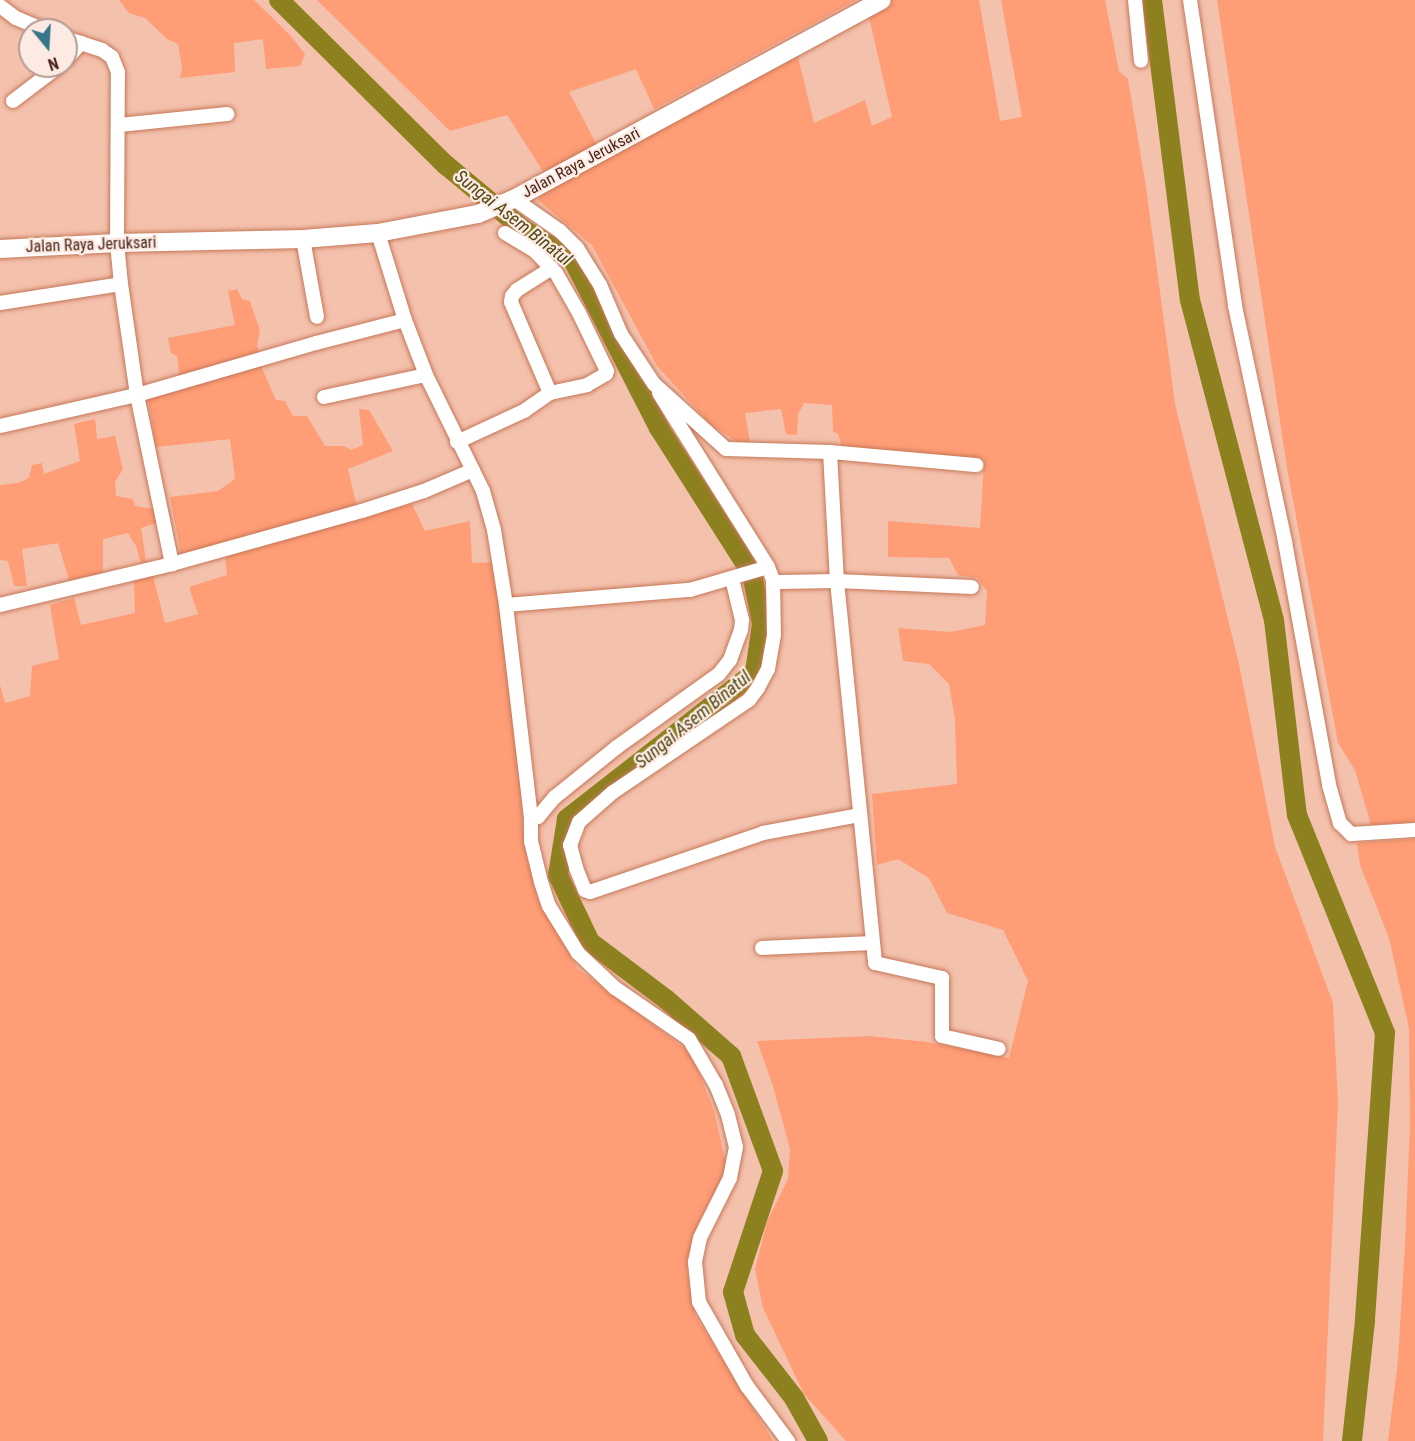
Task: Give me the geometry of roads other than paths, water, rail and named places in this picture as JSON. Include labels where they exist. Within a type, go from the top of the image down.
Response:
[{"type":"street","name":"Jalan Raya Jeruksari","points":[[0,249],[117,243],[303,239],[378,233],[478,214],[512,200],[882,0]]},
{"type":"street","points":[[1135,0],[1141,61]]},
{"type":"street","points":[[1190,0],[1235,306],[1285,542],[1329,785],[1340,823],[1351,834],[1415,830]]},
{"type":"street","points":[[0,6],[18,19]]},
{"type":"street","points":[[78,42],[102,50],[115,62],[120,86],[117,243],[121,284],[137,395],[172,564]]},
{"type":"street","points":[[78,46],[81,43]]},
{"type":"street","points":[[14,101],[44,78]]},
{"type":"street","points":[[119,125],[227,114]]},
{"type":"street","points":[[512,200],[560,231],[577,248],[600,285],[621,334],[654,384],[767,572],[774,635],[768,669],[749,700],[613,792],[579,822],[570,845],[585,890],[590,892],[763,833],[860,815]]},
{"type":"street","points":[[378,233],[405,320],[426,375],[483,492],[494,530],[506,605],[531,818],[531,841],[549,906],[578,952],[615,988],[689,1039],[716,1085],[728,1115],[736,1147],[730,1178],[700,1238],[695,1262],[699,1302],[747,1386],[788,1441]]},
{"type":"street","points":[[457,442],[524,411],[550,393],[598,380],[606,371],[579,313],[552,268],[534,251],[505,233]]},
{"type":"street","points":[[303,239],[311,297],[317,317]]},
{"type":"street","points":[[550,393],[512,302],[512,296],[517,290],[552,268]]},
{"type":"street","points":[[0,303],[121,284]]},
{"type":"street","points":[[0,426],[137,395],[316,343],[405,320]]},
{"type":"street","points":[[324,397],[358,387],[426,375]]},
{"type":"street","points":[[654,384],[726,450],[830,452],[976,465]]},
{"type":"street","points":[[830,452],[837,581],[871,943],[877,965],[942,978],[942,1036],[999,1049]]},
{"type":"street","points":[[0,605],[172,564],[362,511],[424,491],[473,470]]},
{"type":"street","points":[[506,605],[592,596],[690,590],[733,578],[767,572],[837,581],[972,587]]},
{"type":"street","points":[[531,818],[538,817],[555,797],[617,747],[719,674],[730,660],[741,630],[742,620],[733,578]]},
{"type":"street","points":[[762,948],[871,943]]},
{"type":"waterway","name":"Sungai Asem Binatul","points":[[279,0],[446,165],[523,229],[573,260],[659,428],[752,574],[762,624],[755,672],[567,819],[558,875],[590,942],[667,1000],[731,1056],[773,1171],[733,1292],[745,1335],[794,1398],[818,1441]]},
{"type":"waterway","points":[[1152,0],[1190,300],[1274,620],[1297,815],[1385,1033],[1365,1321],[1352,1441]]}]
